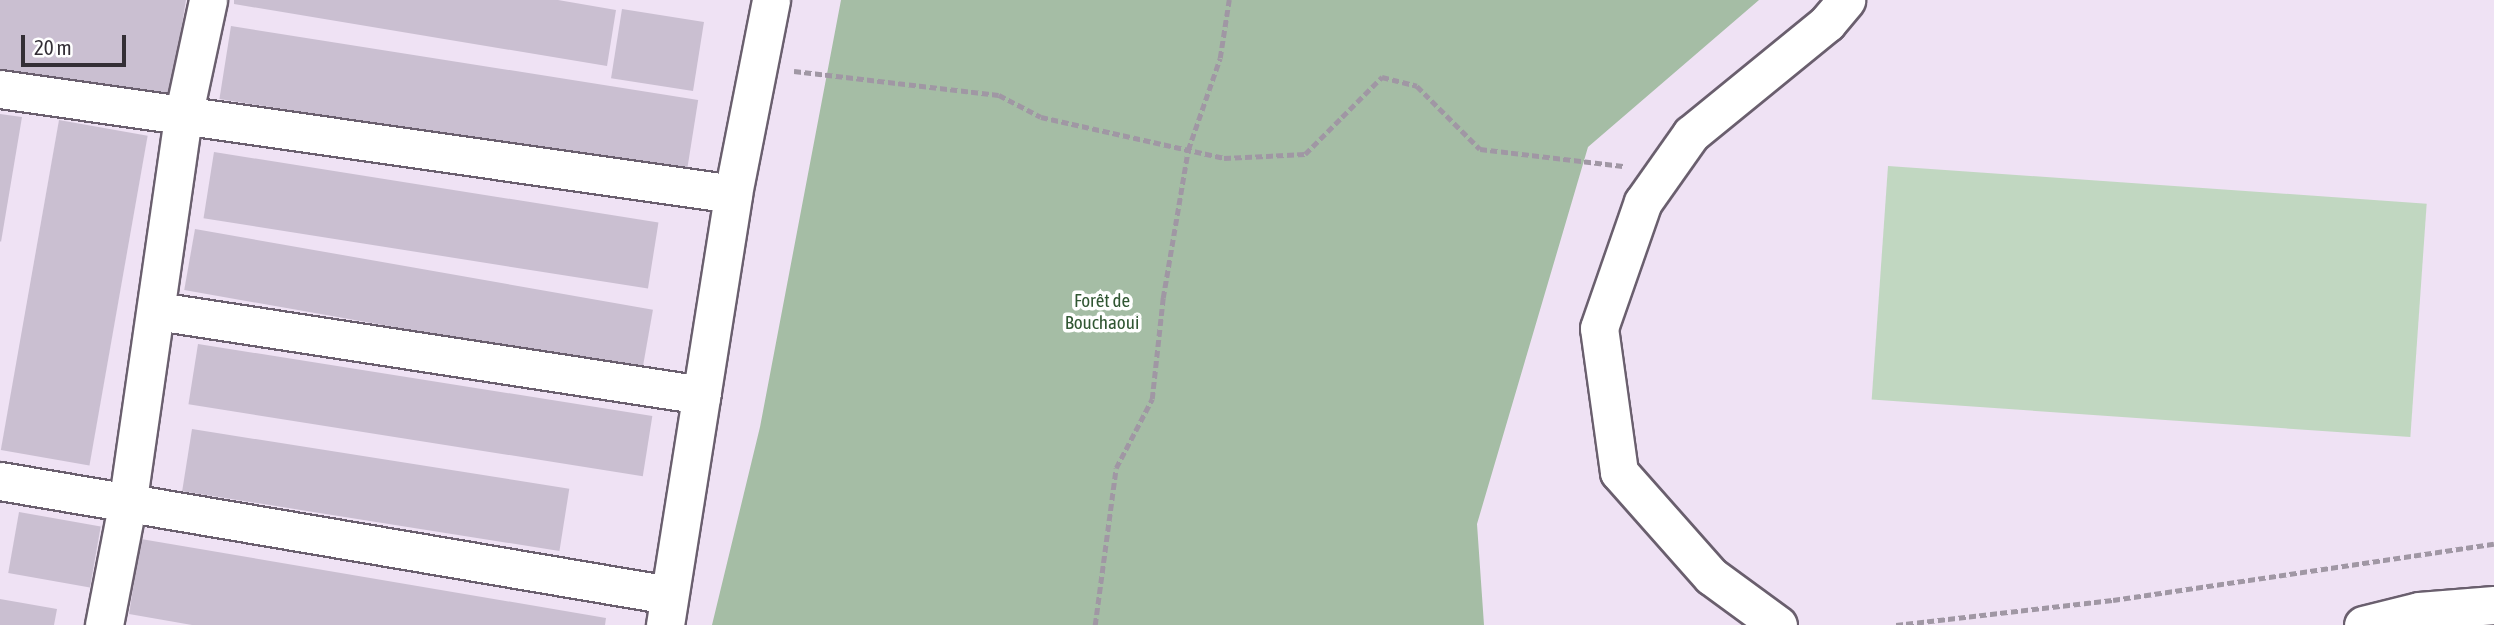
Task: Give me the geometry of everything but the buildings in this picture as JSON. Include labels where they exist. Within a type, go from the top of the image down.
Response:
[{"type":"street","points":[[104,625],[127,506],[183,117],[208,0]]},
{"type":"street","points":[[0,481],[667,610],[733,194],[771,0]]},
{"type":"street","points":[[1778,625],[1711,576],[1619,472],[1599,328],[1643,202],[1690,135],[1827,23],[1846,0]]},
{"type":"street","points":[[0,89],[733,194]]},
{"type":"street","points":[[157,311],[702,395]]},
{"type":"street","points":[[2363,625],[2419,611],[2494,605]]},
{"type":"path","points":[[1095,625],[1116,468],[1152,398],[1163,298],[1188,150],[1220,58],[1229,0]]},
{"type":"path","points":[[793,71],[999,94],[1041,117],[1224,159],[1305,154],[1382,77],[1417,86],[1480,149],[1583,164],[1666,169]]},
{"type":"path","points":[[1896,625],[2113,600],[2494,544]]},
{"type":"green space","name":"Forêt de Bouchaoui","points":[[841,0],[1759,0],[1588,147],[1477,524],[1484,625],[712,625],[760,427]]},
{"type":"green space","points":[[1888,166],[2427,204],[2410,437],[1872,399]]}]
